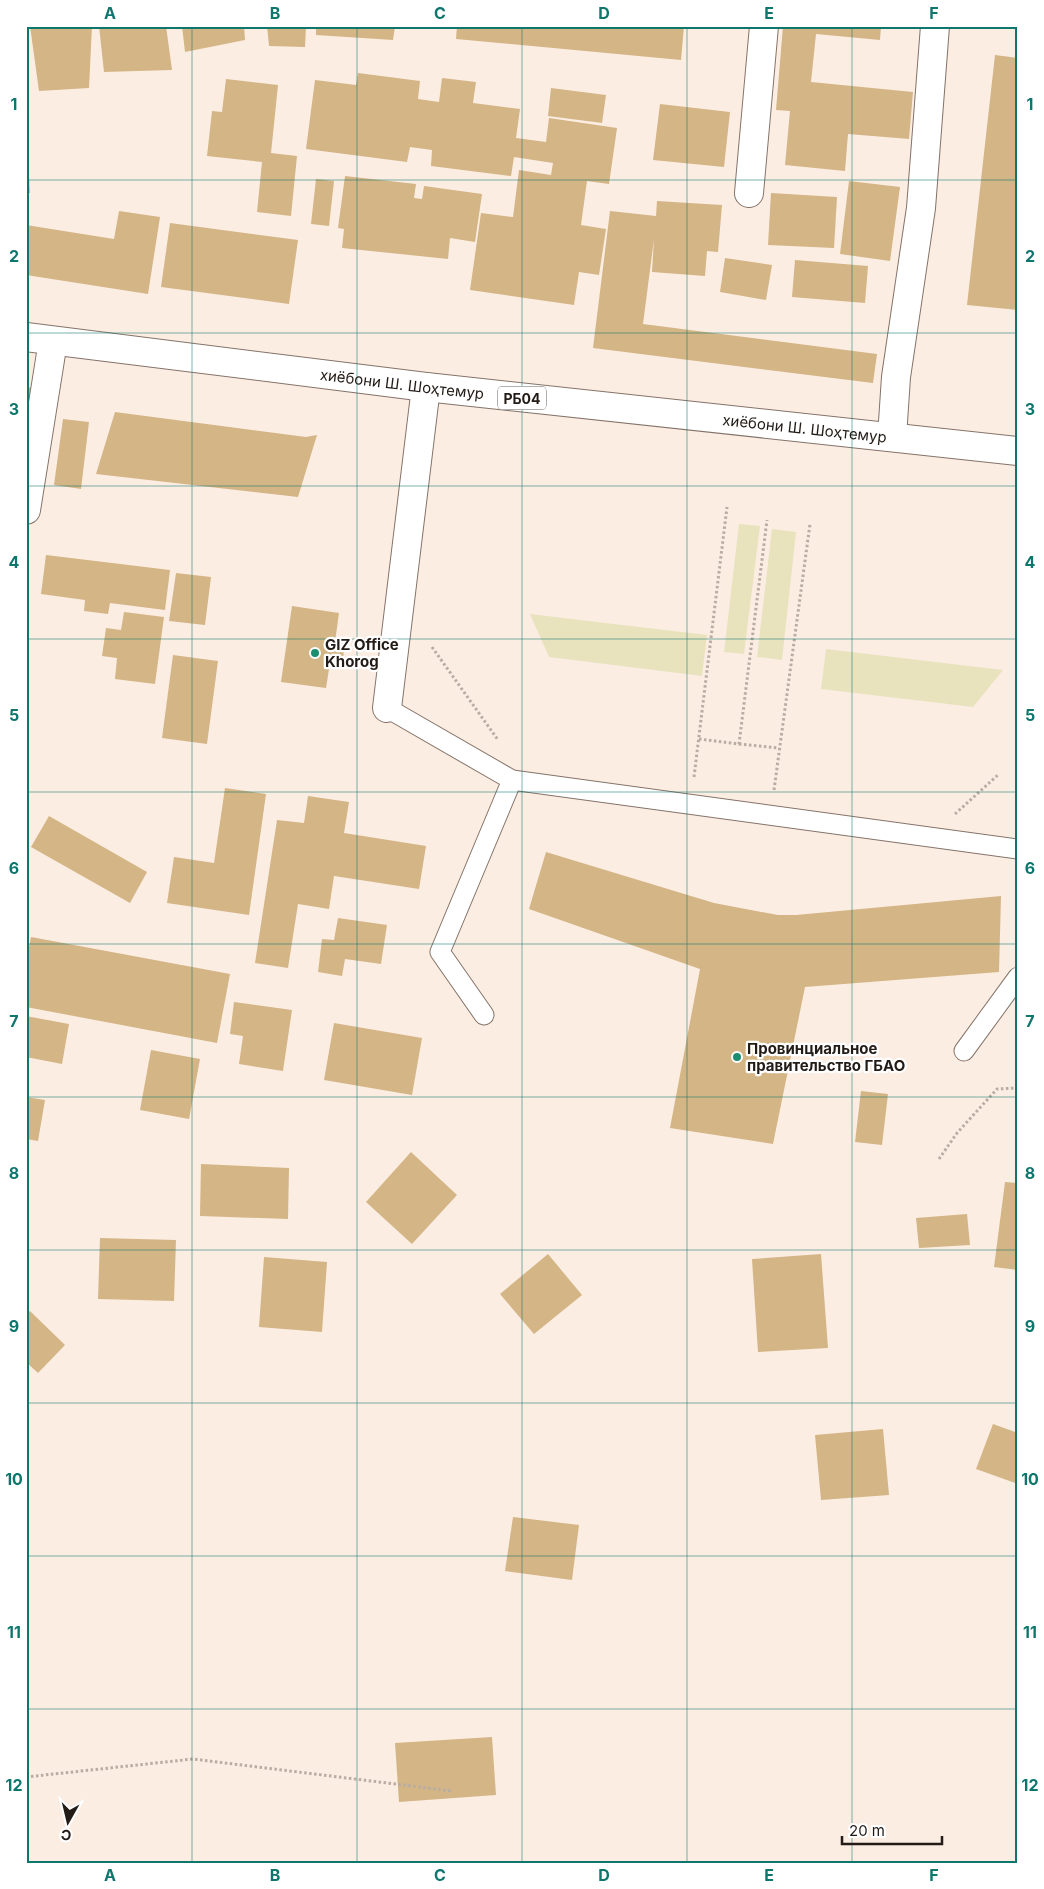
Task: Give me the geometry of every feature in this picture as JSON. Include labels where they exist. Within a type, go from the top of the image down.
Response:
[{"type":"street","points":[[749,193],[764,26]]},
{"type":"street","points":[[892,437],[896,378],[921,208],[935,26]]},
{"type":"street","name":"хиёбони Ш. Шоҳтемур","points":[[26,337],[426,387],[1018,451]]},
{"type":"street","points":[[26,510],[53,341]]},
{"type":"street","points":[[387,708],[426,387]]},
{"type":"lane","points":[[387,708],[512,780],[1018,849]]},
{"type":"lane","points":[[484,1015],[440,952],[512,780]]},
{"type":"lane","points":[[964,1051],[1018,976]]},
{"type":"path","points":[[693,785],[727,507]]},
{"type":"path","points":[[739,744],[767,520]]},
{"type":"path","points":[[773,795],[810,524]]},
{"type":"path","points":[[432,647],[499,741]]},
{"type":"path","points":[[699,739],[780,748]]},
{"type":"path","points":[[939,1159],[957,1133],[997,1089],[1018,1088]]},
{"type":"path","points":[[26,1777],[193,1759],[452,1791]]},
{"type":"shaded area","points":[[739,524],[760,526],[744,654],[724,652]]},
{"type":"shaded area","points":[[772,529],[796,532],[782,660],[757,657]]},
{"type":"shaded area","points":[[530,614],[707,635],[702,676],[549,657]]},
{"type":"shaded area","points":[[826,649],[1003,670],[973,707],[821,689]]},
{"type":"building","points":[[26,26],[28,26],[29,95],[26,95]]},
{"type":"building","points":[[30,26],[92,26],[89,88],[39,91]]},
{"type":"building","points":[[99,26],[166,26],[172,70],[104,72]]},
{"type":"building","points":[[182,26],[244,26],[245,40],[185,52]]},
{"type":"building","points":[[267,26],[306,26],[305,47],[269,46]]},
{"type":"building","points":[[316,26],[395,26],[393,40],[316,35]]},
{"type":"building","points":[[457,26],[684,26],[681,60],[456,39]]},
{"type":"building","points":[[783,26],[881,26],[880,40],[816,34],[811,82],[913,92],[909,139],[848,134],[845,171],[785,165],[790,111],[776,110]]},
{"type":"building","points":[[995,55],[1018,58],[1018,310],[967,305]]},
{"type":"building","points":[[358,73],[420,81],[418,99],[439,102],[442,78],[476,82],[473,103],[520,109],[516,138],[546,142],[549,118],[617,128],[609,184],[587,181],[581,225],[606,229],[599,275],[579,272],[574,305],[470,290],[481,213],[513,217],[519,170],[551,175],[553,163],[514,157],[511,176],[431,166],[432,150],[410,147],[407,162],[306,149],[315,80],[356,85]]},
{"type":"building","points":[[226,79],[278,85],[271,153],[297,156],[291,216],[257,212],[262,162],[207,156],[212,111],[222,112]]},
{"type":"building","points":[[551,88],[606,95],[602,123],[548,116]]},
{"type":"building","points":[[660,104],[730,112],[724,167],[653,160]]},
{"type":"building","points":[[26,159],[28,159],[30,193],[26,193]]},
{"type":"building","points":[[345,176],[416,184],[414,198],[422,199],[424,186],[482,194],[475,242],[450,238],[448,259],[342,248],[344,229],[338,228]]},
{"type":"building","points":[[316,179],[334,181],[329,226],[311,224]]},
{"type":"building","points":[[849,181],[900,187],[890,261],[840,254]]},
{"type":"building","points":[[771,193],[837,197],[834,248],[768,245]]},
{"type":"building","points":[[657,201],[722,205],[718,252],[707,251],[705,276],[652,272],[654,239],[643,324],[877,354],[873,383],[593,348],[610,211],[656,216]]},
{"type":"building","points":[[119,211],[160,217],[148,294],[26,275],[26,225],[114,239]]},
{"type":"building","points":[[170,223],[298,240],[289,304],[161,287]]},
{"type":"building","points":[[725,258],[772,265],[766,300],[720,292]]},
{"type":"building","points":[[795,260],[868,266],[865,303],[792,297]]},
{"type":"building","points":[[26,387],[34,388],[26,431]]},
{"type":"building","points":[[115,412],[306,437],[317,435],[298,497],[96,474]]},
{"type":"building","points":[[63,419],[89,422],[81,489],[54,485]]},
{"type":"building","points":[[46,555],[170,570],[165,610],[110,603],[108,614],[84,611],[85,600],[41,594]]},
{"type":"building","points":[[176,573],[211,577],[205,625],[169,621]]},
{"type":"building","name":"GIZ Office Khorog","points":[[292,606],[339,613],[335,642],[345,643],[342,666],[330,663],[326,688],[281,682]]},
{"type":"building","points":[[124,612],[164,617],[155,684],[115,679],[117,658],[102,656],[106,628],[121,630]]},
{"type":"building","points":[[173,655],[218,661],[207,744],[162,738]]},
{"type":"building","points":[[225,788],[266,794],[249,915],[167,903],[174,857],[214,863]]},
{"type":"building","points":[[308,796],[349,802],[344,833],[426,846],[419,889],[334,876],[329,909],[298,904],[288,968],[255,963],[277,820],[304,823]]},
{"type":"building","points":[[49,816],[147,872],[130,903],[31,847]]},
{"type":"building","name":"Провинциальное правительство ГБАО","points":[[546,852],[714,903],[778,915],[796,915],[1001,896],[999,972],[805,987],[773,1144],[670,1128],[700,969],[529,909]]},
{"type":"building","points":[[338,918],[387,925],[381,964],[345,959],[342,976],[318,972],[322,939],[334,940]]},
{"type":"building","points":[[31,937],[230,974],[217,1043],[26,1007],[26,963]]},
{"type":"building","points":[[1015,985],[1018,985],[1018,1030],[1015,1030]]},
{"type":"building","points":[[234,1002],[292,1010],[283,1071],[239,1064],[243,1036],[230,1034]]},
{"type":"building","points":[[26,1016],[69,1024],[62,1064],[26,1057]]},
{"type":"building","points":[[334,1023],[422,1038],[412,1095],[324,1080]]},
{"type":"building","points":[[151,1050],[200,1059],[189,1119],[140,1110]]},
{"type":"building","points":[[861,1091],[888,1094],[882,1145],[855,1142]]},
{"type":"building","points":[[26,1097],[45,1100],[38,1141],[26,1139]]},
{"type":"building","points":[[411,1152],[457,1195],[412,1244],[366,1202]]},
{"type":"building","points":[[201,1164],[289,1168],[288,1219],[200,1216]]},
{"type":"building","points":[[1005,1182],[1018,1183],[1018,1270],[994,1267]]},
{"type":"building","points":[[967,1214],[970,1245],[919,1248],[916,1218]]},
{"type":"building","points":[[100,1238],[176,1240],[174,1301],[98,1299]]},
{"type":"building","points":[[548,1254],[582,1295],[534,1334],[500,1294]]},
{"type":"building","points":[[821,1254],[828,1348],[758,1352],[752,1259]]},
{"type":"building","points":[[264,1257],[327,1262],[322,1332],[259,1327]]},
{"type":"building","points":[[30,1311],[65,1345],[38,1373],[26,1362],[26,1315]]},
{"type":"building","points":[[993,1424],[1018,1433],[1018,1484],[976,1469]]},
{"type":"building","points":[[883,1429],[889,1495],[821,1500],[815,1435]]},
{"type":"building","points":[[513,1517],[579,1525],[572,1580],[505,1571]]},
{"type":"building","points":[[492,1737],[496,1795],[399,1802],[395,1743]]},
{"type":"place","name":"GIZ Office Khorog","points":[[315,653]]},
{"type":"place","name":"Провинциальное правительство ГБАО","points":[[737,1057]]}]
